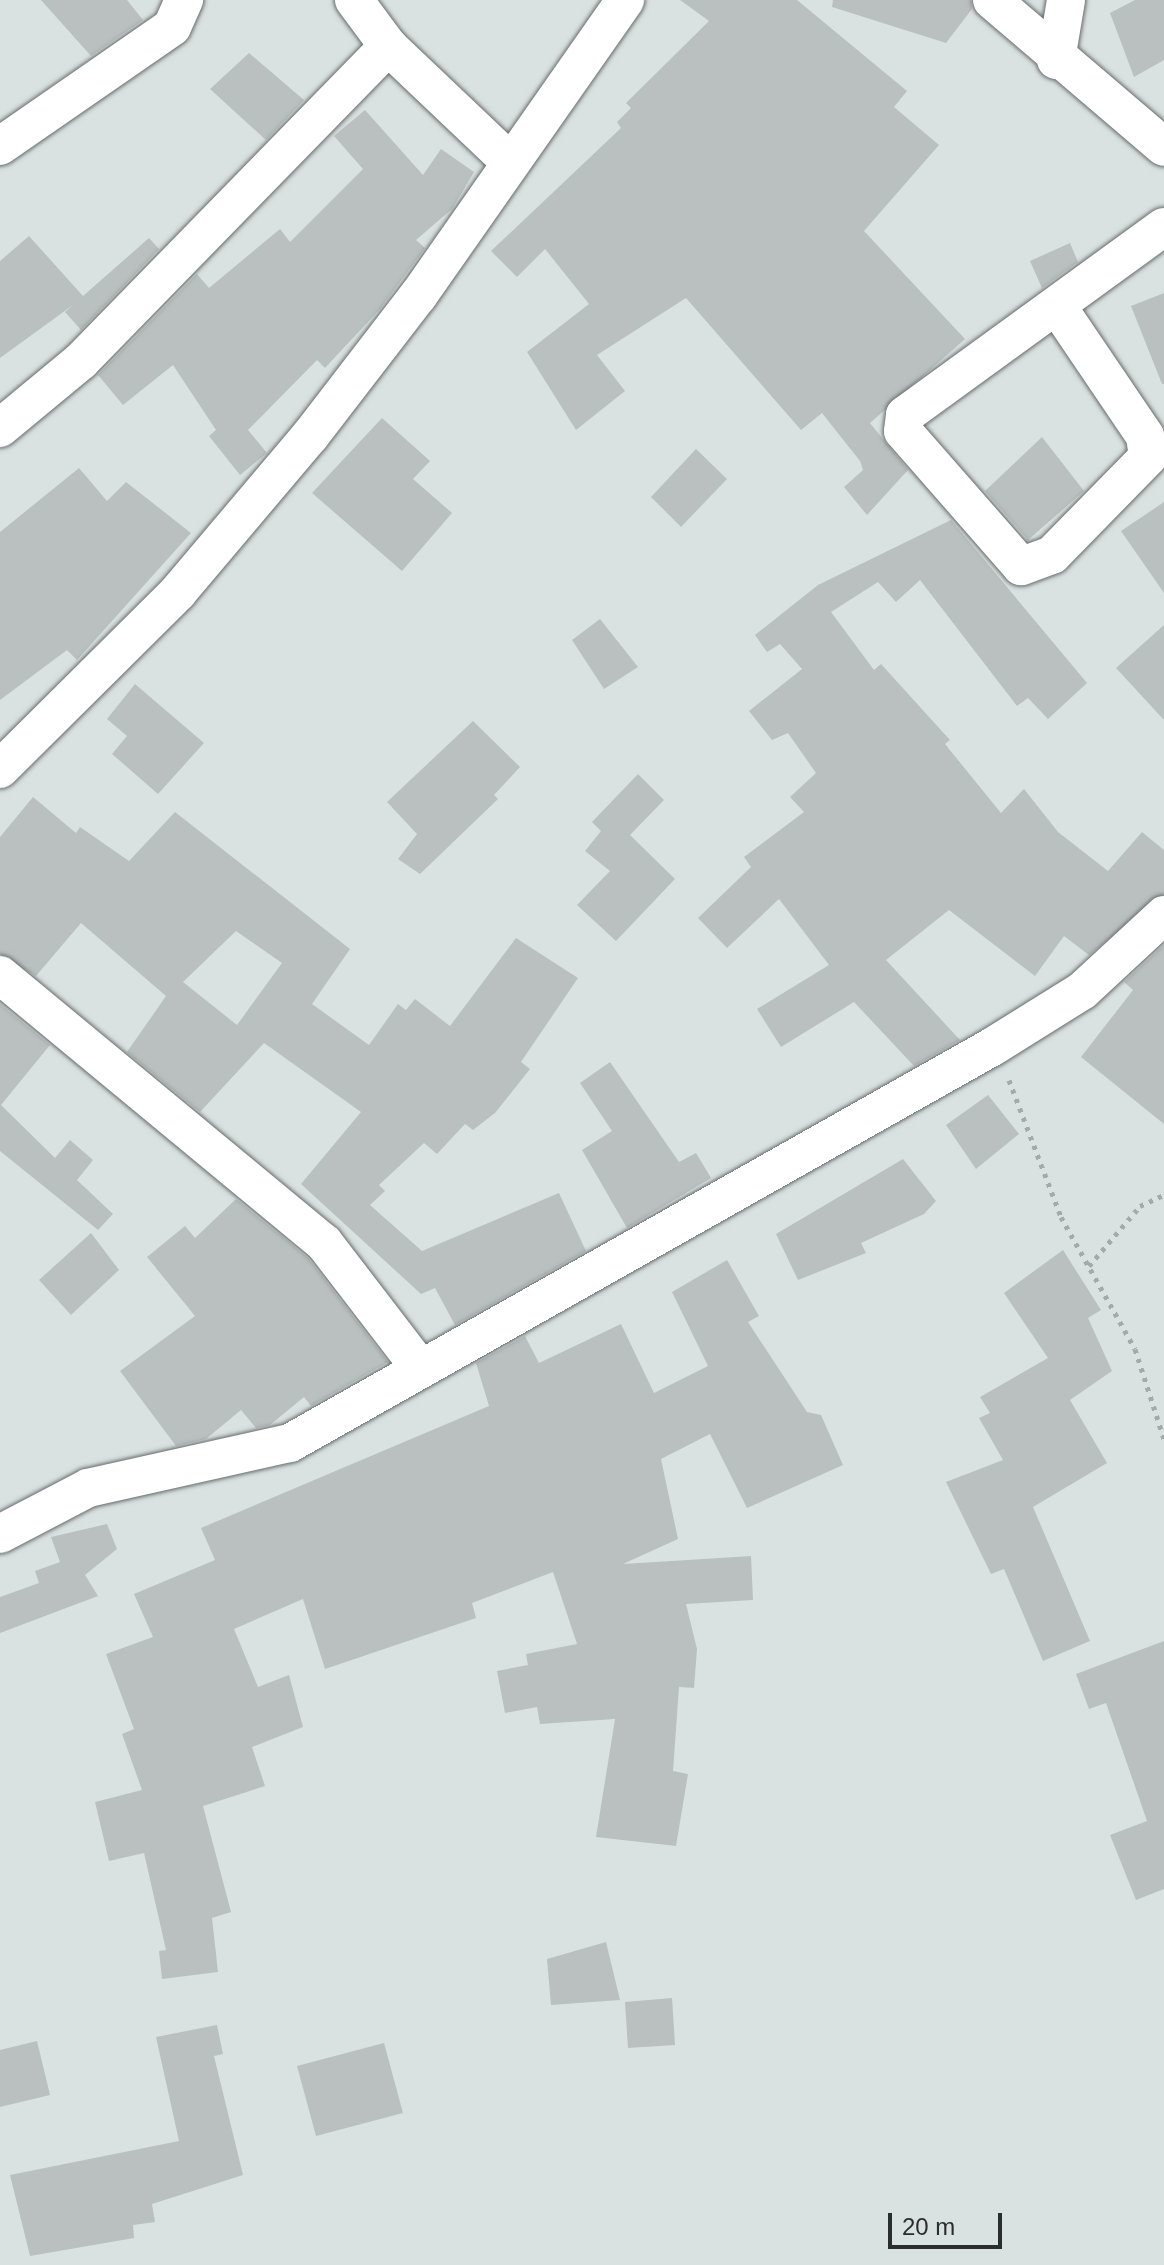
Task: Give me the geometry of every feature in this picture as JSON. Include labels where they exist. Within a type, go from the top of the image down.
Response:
[{"type":"street","points":[[0,146],[172,27],[184,0]]},
{"type":"street","points":[[354,0],[388,46],[509,161]]},
{"type":"street","points":[[0,769],[178,592],[300,448],[418,296],[509,161],[625,0]]},
{"type":"street","points":[[992,0],[1056,60],[1164,147]]},
{"type":"street","points":[[1056,60],[1066,0]]},
{"type":"street","points":[[0,428],[81,361],[388,46]]},
{"type":"street","points":[[1057,306],[1145,436],[1148,457],[1052,555],[1021,566],[903,431],[905,415],[1164,227]]},
{"type":"street","points":[[0,1534],[88,1488],[290,1443],[992,1047],[1082,991],[1164,915]]},
{"type":"street","points":[[0,975],[324,1243],[420,1368]]},
{"type":"path","points":[[992,1047],[1089,1266],[1135,1349],[1164,1439]]},
{"type":"path","points":[[1089,1266],[1140,1206],[1164,1195]]},
{"type":"building","points":[[41,0],[127,0],[143,20],[91,56]]},
{"type":"building","points":[[680,0],[797,0],[907,91],[894,107],[939,145],[864,231],[965,339],[870,423],[908,470],[867,515],[844,487],[863,470],[860,461],[822,413],[801,430],[686,298],[597,355],[625,391],[576,430],[527,352],[589,304],[545,249],[517,277],[491,251],[621,128],[617,122],[631,108],[626,103],[709,21]]},
{"type":"building","points":[[833,0],[971,0],[972,9],[946,43],[832,7]]},
{"type":"building","points":[[1135,0],[1164,0],[1164,60],[1134,77],[1110,13]]},
{"type":"building","points":[[249,53],[304,100],[266,140],[210,89]]},
{"type":"building","points":[[365,110],[423,175],[441,149],[474,172],[452,209],[416,240],[425,248],[380,309],[325,368],[317,360],[248,430],[267,453],[240,475],[209,436],[216,430],[173,365],[123,405],[98,375],[197,274],[209,288],[280,229],[290,242],[363,169],[334,136]]},
{"type":"building","points":[[29,236],[83,296],[149,238],[159,249],[81,330],[65,312],[73,305],[0,358],[0,261]]},
{"type":"building","points":[[1070,243],[1078,262],[1042,288],[1030,261]]},
{"type":"building","points":[[1164,293],[1164,384],[1162,384],[1131,306]]},
{"type":"building","points":[[382,418],[430,461],[413,479],[452,513],[402,571],[312,493]]},
{"type":"building","points":[[1042,437],[1084,491],[1028,540],[985,491]]},
{"type":"building","points":[[696,449],[727,479],[681,527],[651,497]]},
{"type":"building","points":[[79,468],[107,501],[126,482],[191,533],[77,660],[67,650],[0,700],[0,532]]},
{"type":"building","points":[[1164,502],[1164,593],[1121,531]]},
{"type":"building","points":[[951,520],[1087,683],[1048,719],[1028,698],[1017,706],[920,580],[896,602],[878,582],[831,612],[874,670],[881,664],[950,740],[945,744],[1001,813],[1024,789],[1058,832],[1108,871],[1142,832],[1164,850],[1164,894],[1089,955],[1064,936],[1035,976],[949,910],[886,960],[960,1040],[914,1066],[854,1002],[781,1047],[757,1009],[829,965],[779,899],[727,948],[698,918],[751,867],[744,857],[804,812],[790,797],[816,773],[788,733],[772,740],[749,711],[802,669],[780,644],[767,652],[755,635],[818,585]]},
{"type":"building","points":[[600,619],[638,667],[604,689],[572,640]]},
{"type":"building","points":[[1164,625],[1164,720],[1116,668]]},
{"type":"building","points":[[135,684],[204,743],[158,794],[112,754],[127,736],[107,719]]},
{"type":"building","points":[[473,721],[520,767],[494,795],[498,799],[420,874],[398,859],[417,834],[387,802]]},
{"type":"building","points":[[638,774],[664,800],[630,835],[675,879],[616,941],[577,905],[610,871],[585,851],[601,831],[592,822]]},
{"type":"building","points":[[33,797],[76,833],[80,827],[129,861],[175,812],[350,949],[312,1004],[369,1045],[398,1004],[406,1010],[415,999],[450,1026],[516,938],[578,978],[521,1062],[530,1069],[495,1113],[473,1130],[465,1124],[437,1154],[424,1143],[379,1185],[385,1191],[370,1205],[422,1251],[559,1193],[586,1251],[455,1325],[435,1288],[421,1294],[301,1184],[361,1112],[264,1043],[200,1112],[127,1052],[166,996],[81,923],[36,976],[0,954],[0,837]],"holes":[[[236,931],[282,963],[237,1025],[183,982]]]},
{"type":"building","points":[[1164,945],[1164,1124],[1081,1057],[1133,990],[1124,982]]},
{"type":"building","points":[[0,1004],[50,1045],[1,1105],[55,1158],[70,1140],[93,1160],[77,1180],[113,1214],[98,1230],[0,1151]]},
{"type":"building","points":[[610,1062],[679,1162],[696,1153],[711,1178],[627,1228],[582,1150],[612,1131],[580,1083]]},
{"type":"building","points":[[988,1095],[1019,1134],[976,1169],[946,1125]]},
{"type":"building","points":[[903,1159],[936,1201],[924,1214],[861,1243],[866,1253],[798,1280],[776,1234]]},
{"type":"building","points":[[236,1199],[308,1258],[388,1362],[311,1406],[304,1397],[270,1425],[256,1428],[241,1410],[206,1439],[176,1446],[120,1371],[195,1316],[147,1257],[185,1226],[195,1238]]},
{"type":"building","points":[[91,1233],[119,1270],[71,1315],[39,1280]]},
{"type":"building","points":[[1063,1250],[1101,1310],[1088,1318],[1112,1371],[1070,1400],[1107,1463],[1033,1507],[1090,1641],[1043,1661],[1004,1569],[991,1574],[946,1482],[1003,1460],[979,1418],[990,1413],[980,1397],[1048,1358],[1004,1293]]},
{"type":"building","points":[[727,1260],[759,1316],[748,1322],[807,1412],[821,1415],[843,1465],[747,1508],[710,1434],[661,1459],[678,1539],[623,1564],[751,1556],[753,1600],[686,1604],[697,1649],[694,1688],[679,1687],[673,1771],[688,1774],[676,1846],[596,1837],[615,1719],[540,1724],[537,1707],[505,1713],[497,1671],[528,1665],[526,1654],[577,1644],[553,1572],[472,1603],[476,1618],[325,1669],[303,1599],[234,1629],[258,1687],[289,1675],[303,1727],[252,1747],[265,1786],[203,1806],[231,1912],[212,1918],[218,1972],[162,1979],[159,1951],[166,1950],[144,1853],[109,1861],[95,1802],[142,1790],[122,1734],[134,1729],[106,1654],[153,1637],[134,1594],[215,1560],[201,1528],[489,1406],[476,1363],[525,1336],[539,1363],[621,1324],[654,1393],[708,1366],[672,1292]]},
{"type":"building","points":[[107,1524],[117,1549],[85,1575],[98,1596],[0,1633],[0,1597],[39,1583],[35,1571],[60,1562],[51,1537]]},
{"type":"building","points":[[1164,1641],[1164,1889],[1136,1900],[1110,1835],[1147,1821],[1106,1703],[1089,1709],[1076,1674]]},
{"type":"building","points":[[606,1942],[620,2000],[551,2005],[547,1959]]},
{"type":"building","points":[[672,1998],[675,2045],[628,2048],[625,2002]]},
{"type":"building","points":[[217,2025],[223,2054],[214,2056],[243,2175],[152,2204],[155,2222],[133,2225],[134,2238],[30,2256],[10,2175],[179,2141],[156,2037]]},
{"type":"building","points":[[37,2041],[50,2095],[0,2107],[0,2050]]},
{"type":"building","points":[[384,2043],[403,2113],[316,2136],[297,2066]]}]
